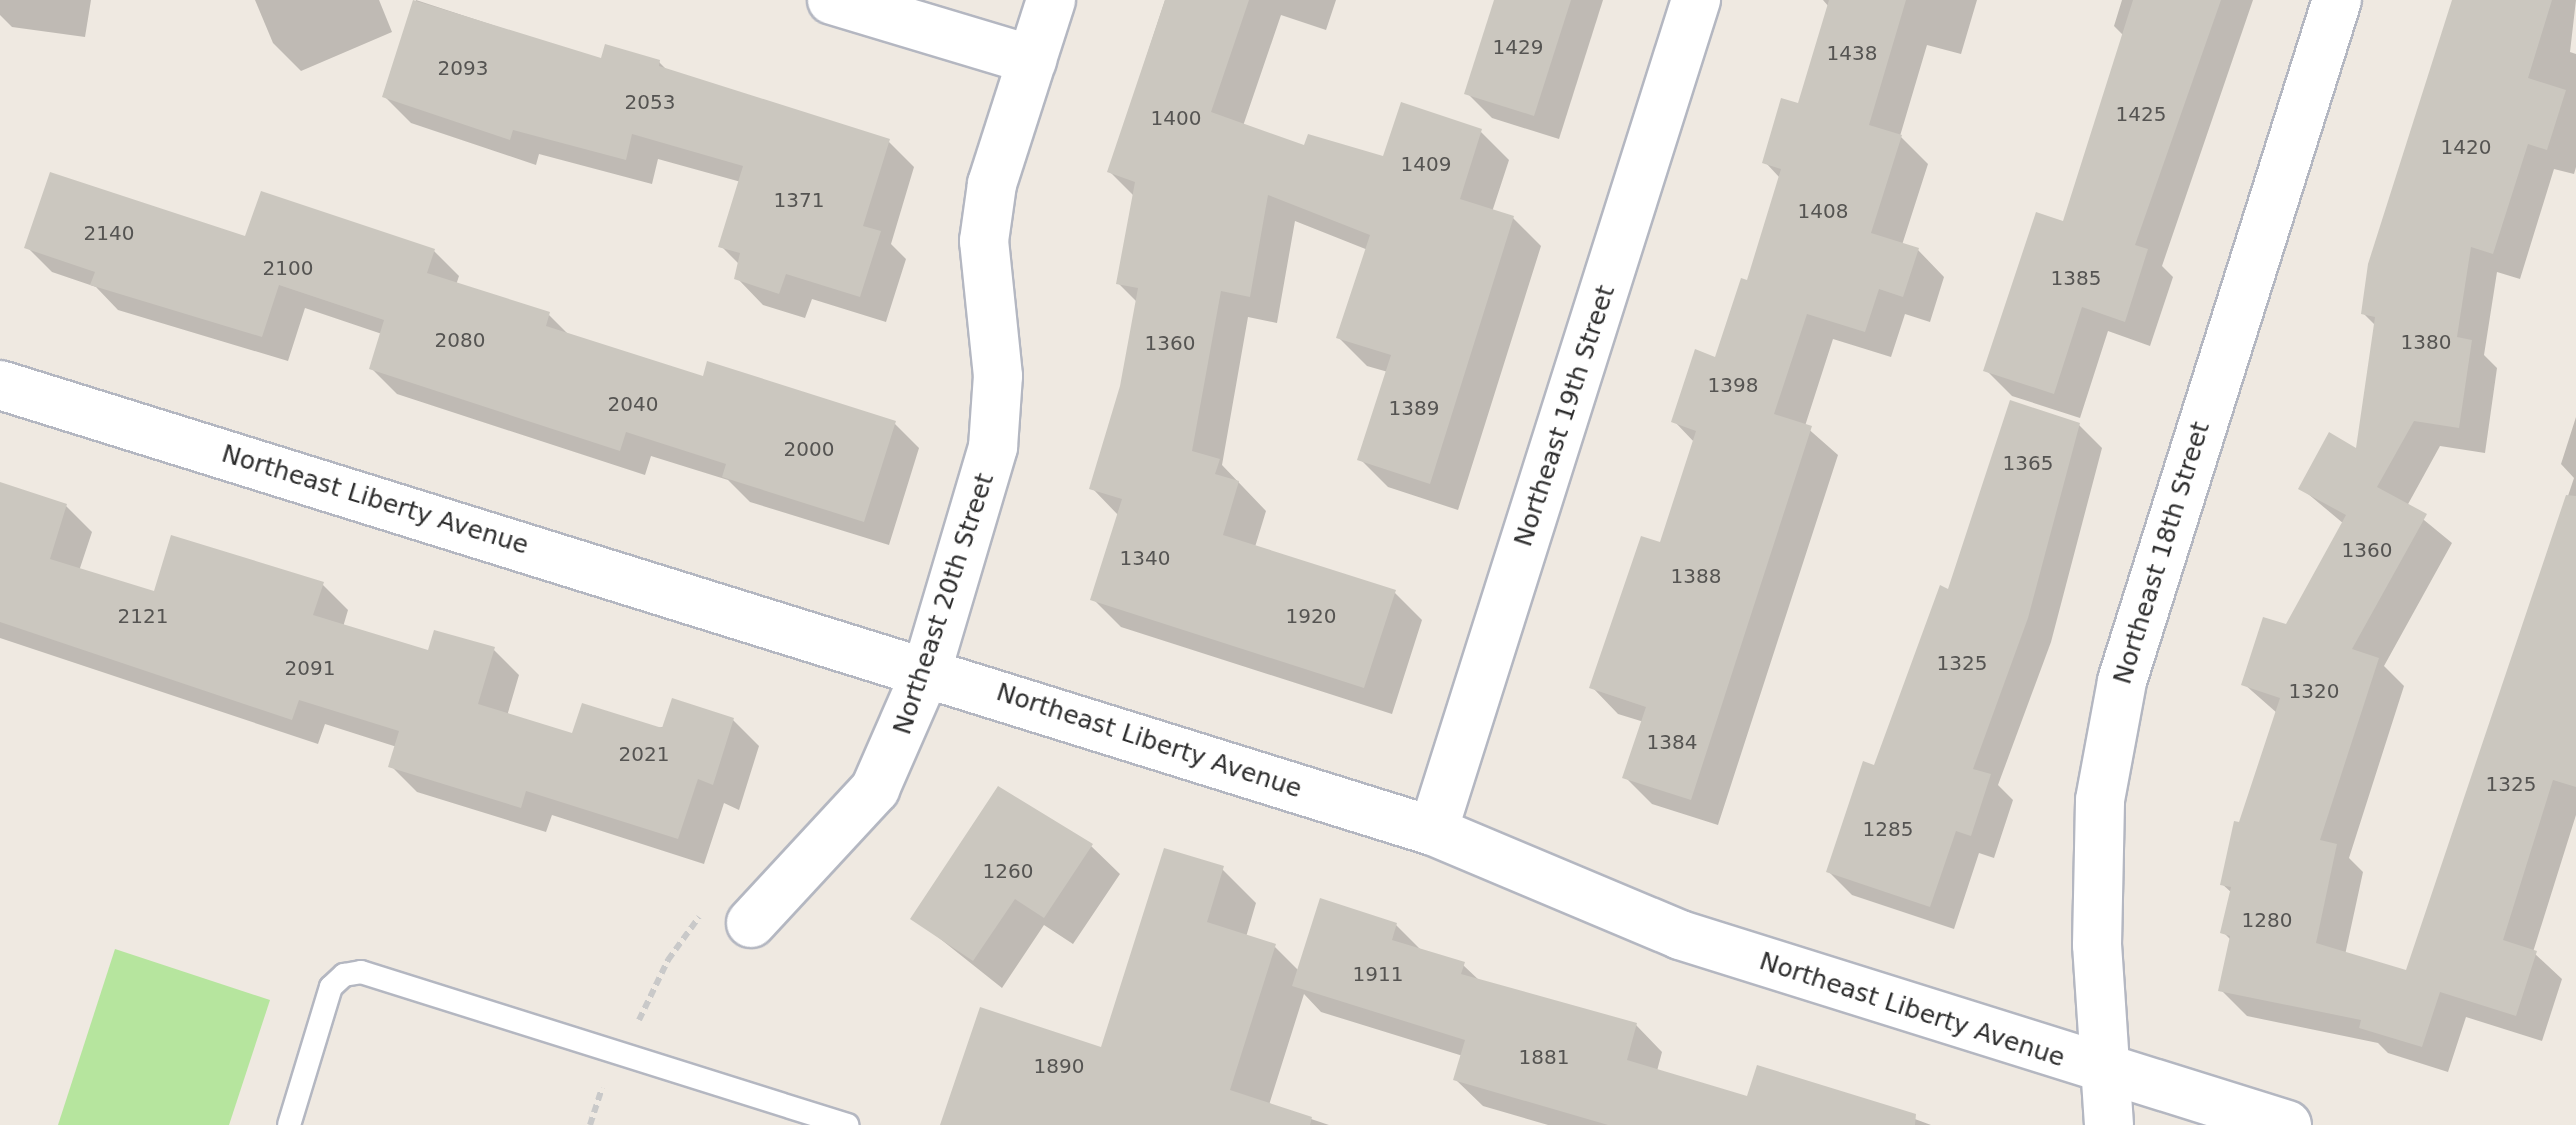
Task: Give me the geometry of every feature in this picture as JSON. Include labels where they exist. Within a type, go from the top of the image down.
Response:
[{"type":"street","points":[[832,0],[1032,60]]},
{"type":"street","name":"Northeast 20th Street","points":[[750,923],[875,789],[927,670],[993,448],[998,376],[984,242],[992,184],[1051,0]]},
{"type":"street","name":"Northeast 19th Street","points":[[1433,831],[1696,0]]},
{"type":"street","name":"Northeast 18th Street","points":[[2109,1125],[2109,1074],[2097,945],[2100,800],[2122,680],[2337,0]]},
{"type":"street","name":"Northeast Liberty Avenue","points":[[0,385],[927,670],[1433,831],[1680,935],[2109,1074],[2287,1125]]},
{"type":"lane","points":[[288,1125],[331,987],[344,975],[361,972],[847,1125]]},
{"type":"path","points":[[590,1125],[619,1051],[695,916],[750,923]]},
{"type":"green space","points":[[115,949],[270,1000],[229,1125],[58,1125]]},
{"type":"building","points":[[413,0],[601,58],[605,44],[660,60],[659,66],[890,139],[863,226],[881,231],[860,297],[786,274],[779,294],[734,279],[740,253],[718,247],[743,166],[632,134],[626,160],[513,130],[510,140],[382,97]]},
{"type":"building","points":[[1165,0],[1249,0],[1211,112],[1304,145],[1308,134],[1383,156],[1401,102],[1482,129],[1460,199],[1514,216],[1430,484],[1357,460],[1391,355],[1336,338],[1370,235],[1268,195],[1250,297],[1221,291],[1192,451],[1220,459],[1215,474],[1239,481],[1223,535],[1396,590],[1364,688],[1090,600],[1122,499],[1089,489],[1120,386],[1138,288],[1116,284],[1135,182],[1107,172]]},
{"type":"building","points":[[1494,0],[1571,0],[1534,116],[1464,94]]},
{"type":"building","points":[[1829,0],[1906,0],[1869,125],[1902,135],[1871,233],[1919,248],[1903,297],[1879,289],[1865,332],[1807,314],[1774,414],[1812,426],[1691,800],[1622,778],[1646,707],[1589,688],[1641,536],[1660,542],[1696,431],[1671,422],[1695,349],[1715,357],[1741,278],[1747,280],[1781,169],[1762,163],[1781,98],[1798,103]]},
{"type":"building","points":[[2133,0],[2221,0],[2135,245],[2148,249],[2125,322],[2082,307],[2054,394],[1983,371],[2036,212],[2063,221]]},
{"type":"building","points":[[2452,0],[2552,0],[2528,78],[2566,90],[2547,150],[2528,144],[2493,254],[2471,247],[2457,337],[2472,340],[2459,428],[2414,421],[2377,487],[2427,514],[2352,649],[2379,658],[2320,840],[2337,844],[2316,943],[2406,970],[2566,495],[2576,496],[2576,787],[2553,780],[2503,940],[2537,951],[2516,1016],[2440,992],[2422,1047],[2359,1028],[2361,1020],[2218,991],[2230,936],[2220,933],[2231,887],[2220,885],[2234,821],[2239,822],[2280,698],[2241,685],[2263,617],[2286,624],[2346,515],[2298,489],[2329,432],[2356,448],[2375,317],[2361,314],[2368,264]]},
{"type":"building","points":[[50,172],[245,236],[261,191],[435,249],[427,273],[550,312],[546,326],[703,376],[707,361],[896,421],[864,522],[722,477],[726,464],[626,432],[620,451],[369,369],[384,320],[279,285],[262,337],[90,285],[95,272],[24,248]]},
{"type":"building","points":[[2010,400],[2080,423],[2028,618],[1973,769],[1991,774],[1971,836],[1956,831],[1930,907],[1826,872],[1863,761],[1874,765],[1940,585],[1948,589]]},
{"type":"building","points":[[0,482],[67,504],[50,559],[154,591],[171,535],[324,582],[313,615],[428,650],[434,630],[495,647],[478,704],[572,733],[582,703],[662,728],[672,698],[734,718],[713,785],[698,779],[678,839],[526,791],[521,808],[388,767],[399,731],[299,700],[292,720],[0,622]]},
{"type":"building","points":[[998,786],[1093,844],[1044,918],[1015,899],[973,961],[910,919]]},
{"type":"building","points":[[1164,848],[1224,866],[1207,922],[1276,944],[1230,1090],[1312,1117],[1310,1125],[940,1125],[980,1007],[1101,1047]]},
{"type":"building","points":[[1320,898],[1397,923],[1392,940],[1465,962],[1461,974],[1637,1023],[1627,1060],[1747,1096],[1757,1065],[1916,1114],[1915,1125],[1608,1125],[1453,1080],[1465,1040],[1292,986]]}]
